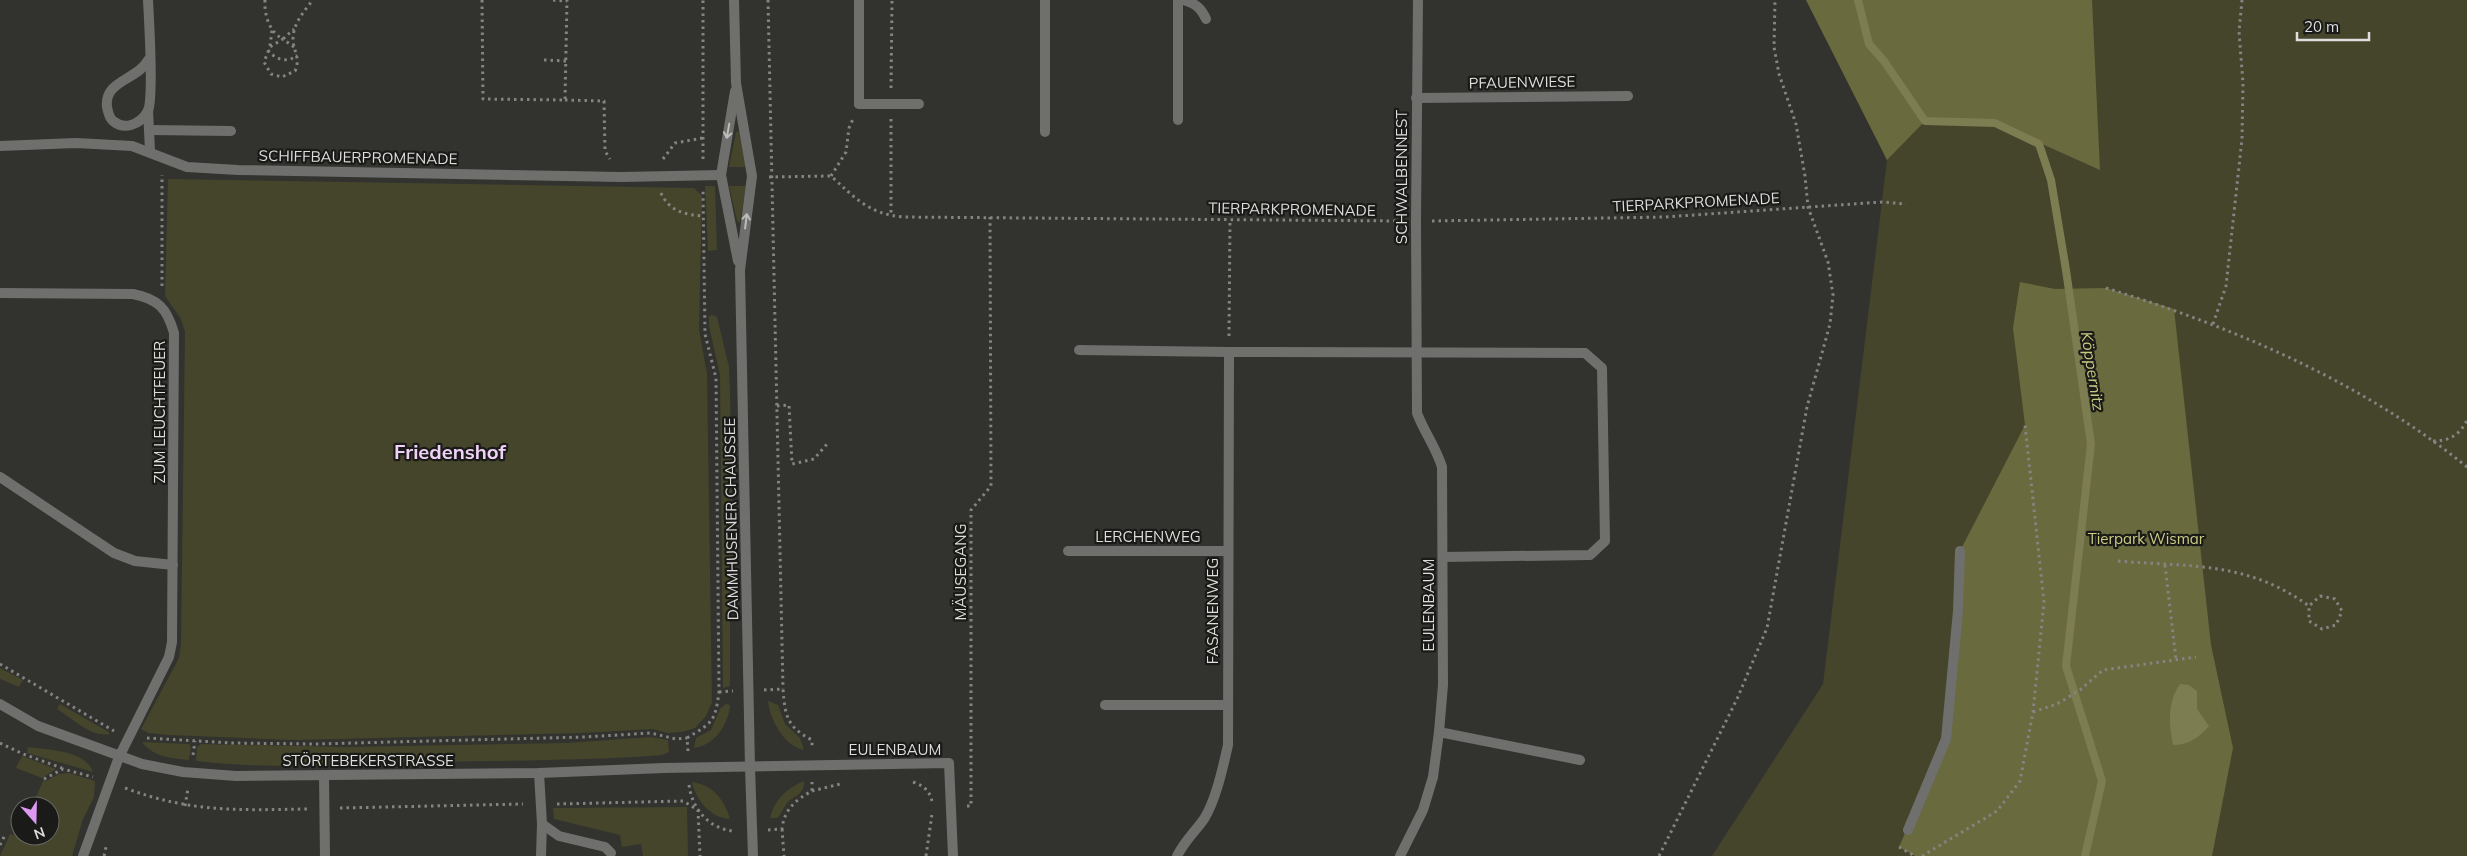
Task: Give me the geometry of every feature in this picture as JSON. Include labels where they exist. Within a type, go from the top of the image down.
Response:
[{"type":"street","points":[[148,0],[151,92],[148,110],[150,151]]},
{"type":"street","name":"DAMMHUSENER CHAUSSEE","points":[[734,0],[736,83],[752,176],[740,270],[753,856]]},
{"type":"street","points":[[859,0],[858,104],[918,104]]},
{"type":"street","points":[[1045,0],[1045,132]]},
{"type":"street","points":[[1178,0],[1178,120]]},
{"type":"street","points":[[1184,0],[1194,3],[1206,19]]},
{"type":"street","name":"SCHWALBENNEST","points":[[1416,353],[1418,0]]},
{"type":"street","points":[[148,110],[138,122],[129,126],[120,125],[111,120],[106,100],[114,86],[136,74],[149,59]]},
{"type":"street","name":"DAMMHUSENER CHAUSSEE","points":[[736,83],[720,175],[740,270]]},
{"type":"street","name":"PFAUENWIESE","points":[[1416,98],[1628,96]]},
{"type":"street","points":[[149,130],[231,131]]},
{"type":"street","name":"SCHIFFBAUERPROMENADE","points":[[0,146],[109,144],[132,146],[150,151],[187,167],[238,170],[622,177],[720,175]]},
{"type":"street","name":"ZUM LEUCHTFEUER","points":[[0,293],[134,294],[150,298],[160,305],[171,324],[175,345],[171,651],[119,757],[83,856]]},
{"type":"street","points":[[1079,350],[1585,353],[1602,368],[1605,541],[1590,555],[1442,557]]},
{"type":"street","name":"FASANENWEG","points":[[1177,856],[1187,838],[1205,818],[1219,780],[1228,745],[1229,352]]},
{"type":"street","name":"EULENBAUM","points":[[1400,856],[1423,810],[1433,777],[1443,685],[1442,467],[1437,449],[1423,428],[1417,413],[1416,353]]},
{"type":"street","points":[[0,476],[123,558],[145,563],[173,565]]},
{"type":"street","name":"LERCHENWEG","points":[[1068,551],[1227,551]]},
{"type":"street","points":[[1908,830],[1946,739],[1958,612],[1960,551]]},
{"type":"street","name":"STÖRTEBEKERSTRASSE","points":[[0,704],[38,726],[119,757],[142,764],[183,772],[236,776],[539,773],[750,767]]},
{"type":"street","points":[[1105,705],[1227,704]]},
{"type":"street","points":[[1439,732],[1580,760]]},
{"type":"street","name":"EULENBAUM","points":[[750,767],[949,763],[953,856]]},
{"type":"street","points":[[539,773],[542,824],[541,856]]},
{"type":"street","points":[[324,775],[325,856]]},
{"type":"street","points":[[542,824],[560,836],[605,847],[611,853]]},
{"type":"path","points":[[265,0],[266,13],[272,30],[264,62],[266,69],[276,76],[289,75],[295,71],[298,62],[294,46],[296,27]]},
{"type":"path","points":[[269,48],[296,27],[313,0]]},
{"type":"path","points":[[482,0],[483,99],[604,101],[605,151],[622,177]]},
{"type":"path","points":[[553,0],[567,0],[565,100]]},
{"type":"path","points":[[703,0],[702,175],[705,334],[716,378],[719,692]]},
{"type":"path","points":[[768,0],[783,689]]},
{"type":"path","points":[[891,216],[892,0]]},
{"type":"path","points":[[1659,856],[1737,700],[1767,628],[1808,407],[1830,324],[1833,295],[1828,262],[1808,207],[1796,124],[1779,74],[1774,47],[1774,0]]},
{"type":"path","points":[[2213,324],[2226,286],[2242,138],[2244,91],[2239,32],[2242,0]]},
{"type":"path","points":[[272,30],[294,46]]},
{"type":"path","points":[[269,48],[277,58],[288,60],[297,55]]},
{"type":"path","points":[[544,60],[566,61]]},
{"type":"path","points":[[752,176],[831,176],[846,152],[849,128],[858,104]]},
{"type":"path","points":[[703,138],[675,143],[665,154],[657,177],[663,198],[675,210],[704,216]]},
{"type":"path","name":"TIERPARKPROMENADE","points":[[831,176],[865,207],[891,216],[1416,221],[1665,216],[1882,202],[1906,204]]},
{"type":"path","name":"MÄUSEGANG","points":[[950,806],[971,806],[971,510],[991,486],[990,217]]},
{"type":"path","points":[[1229,352],[1230,219]]},
{"type":"path","points":[[2106,288],[2174,309],[2281,353],[2350,388],[2433,441],[2467,467]]},
{"type":"path","points":[[777,406],[789,405],[792,464],[814,459],[828,443]]},
{"type":"path","points":[[2433,441],[2452,438],[2459,432],[2467,420]]},
{"type":"path","points":[[1922,856],[1996,811],[2020,781],[2033,712],[2044,602],[2025,425]]},
{"type":"path","points":[[2118,561],[2214,567],[2252,575],[2292,594],[2309,606]]},
{"type":"path","points":[[2165,564],[2176,660]]},
{"type":"path","points":[[2320,596],[2334,599],[2342,612],[2336,625],[2322,629],[2309,621],[2309,606],[2320,596]]},
{"type":"path","points":[[2033,712],[2057,704],[2080,690],[2103,670],[2196,657]]},
{"type":"path","points":[[0,664],[114,731],[157,739],[315,744],[584,737],[651,732],[676,739],[688,738]]},
{"type":"path","points":[[0,743],[22,754],[64,769],[158,799],[208,809],[683,802],[698,810],[700,856]]},
{"type":"path","points":[[44,779],[64,769]]},
{"type":"path","points":[[910,781],[923,786],[930,793],[933,806],[926,856]]},
{"type":"path","points":[[812,791],[846,782]]},
{"type":"path","points":[[782,829],[784,856]]},
{"type":"path","points":[[0,845],[5,835]]},
{"type":"path","points":[[1899,847],[1915,856]]},
{"type":"green space","name":"Tierpark Wismar","points":[[1806,0],[2467,0],[2467,856],[1712,856],[1823,684],[1887,160]]},
{"type":"green space","points":[[1806,0],[2092,0],[2100,170],[1995,123],[1925,121],[1887,160]]},
{"type":"green space","points":[[736,132],[739,132],[746,167],[729,167]]},
{"type":"green space","points":[[168,179],[694,188],[702,196],[699,329],[707,374],[712,702],[706,716],[695,728],[682,732],[667,733],[653,729],[582,733],[294,740],[168,735],[148,733],[141,729],[179,658],[181,643],[185,332],[181,319],[165,296]]},
{"type":"green space","points":[[705,186],[715,186],[717,250],[708,251]]},
{"type":"green space","points":[[729,186],[746,186],[740,223],[737,221]]},
{"type":"green space","points":[[2020,282],[2055,289],[2106,288],[2174,309],[2211,645],[2233,748],[2212,856],[1915,856],[1899,847],[1946,739],[1960,551],[2025,425],[2013,328]]},
{"type":"green space","points":[[709,316],[717,317],[729,367],[730,391],[733,566],[730,606],[730,686],[723,688],[720,375],[709,326]]},
{"type":"green space","points":[[0,668],[23,680],[19,687],[0,679]]},
{"type":"green space","points":[[768,701],[778,705],[785,724],[800,738],[804,750],[797,748],[784,738],[775,724]]},
{"type":"green space","points":[[60,704],[110,734],[96,733],[82,726],[57,709]]},
{"type":"green space","points":[[726,704],[730,705],[730,708],[726,722],[718,734],[708,743],[694,748],[696,738],[711,730],[720,709]]},
{"type":"green space","points":[[651,737],[668,740],[669,752],[662,755],[606,758],[316,766],[226,764],[196,761],[197,747],[201,744],[347,747],[567,743]]},
{"type":"green space","points":[[142,742],[189,744],[191,747],[189,760],[157,754]]},
{"type":"green space","points":[[28,747],[56,750],[74,755],[89,765],[93,772],[27,753]]},
{"type":"green space","points":[[22,756],[56,769],[42,778],[16,768]]},
{"type":"green space","points":[[69,773],[95,781],[94,797],[83,819],[72,856],[0,856],[10,834],[10,846],[60,846],[60,796],[36,796],[44,779],[46,781],[59,774]]},
{"type":"green space","points":[[804,781],[801,792],[787,803],[779,816],[777,818],[770,818],[782,795]]},
{"type":"green space","points":[[692,782],[706,786],[717,794],[730,819],[723,818],[705,807],[697,796]]},
{"type":"green space","points":[[687,807],[688,856],[643,856],[641,844],[622,847],[620,835],[554,819],[553,808]]},
{"type":"shaded area","points":[[2180,684],[2189,685],[2197,691],[2197,709],[2209,726],[2193,740],[2184,744],[2173,745],[2170,713],[2173,698]]},
{"type":"waterway","name":"Köppernitz","points":[[1858,0],[1869,44],[1884,61],[1925,121],[1995,123],[2039,144],[2051,180],[2091,444],[2066,666],[2102,781],[2085,856]]},
{"type":"district","name":"Friedenshof","points":[[450,451]]}]
